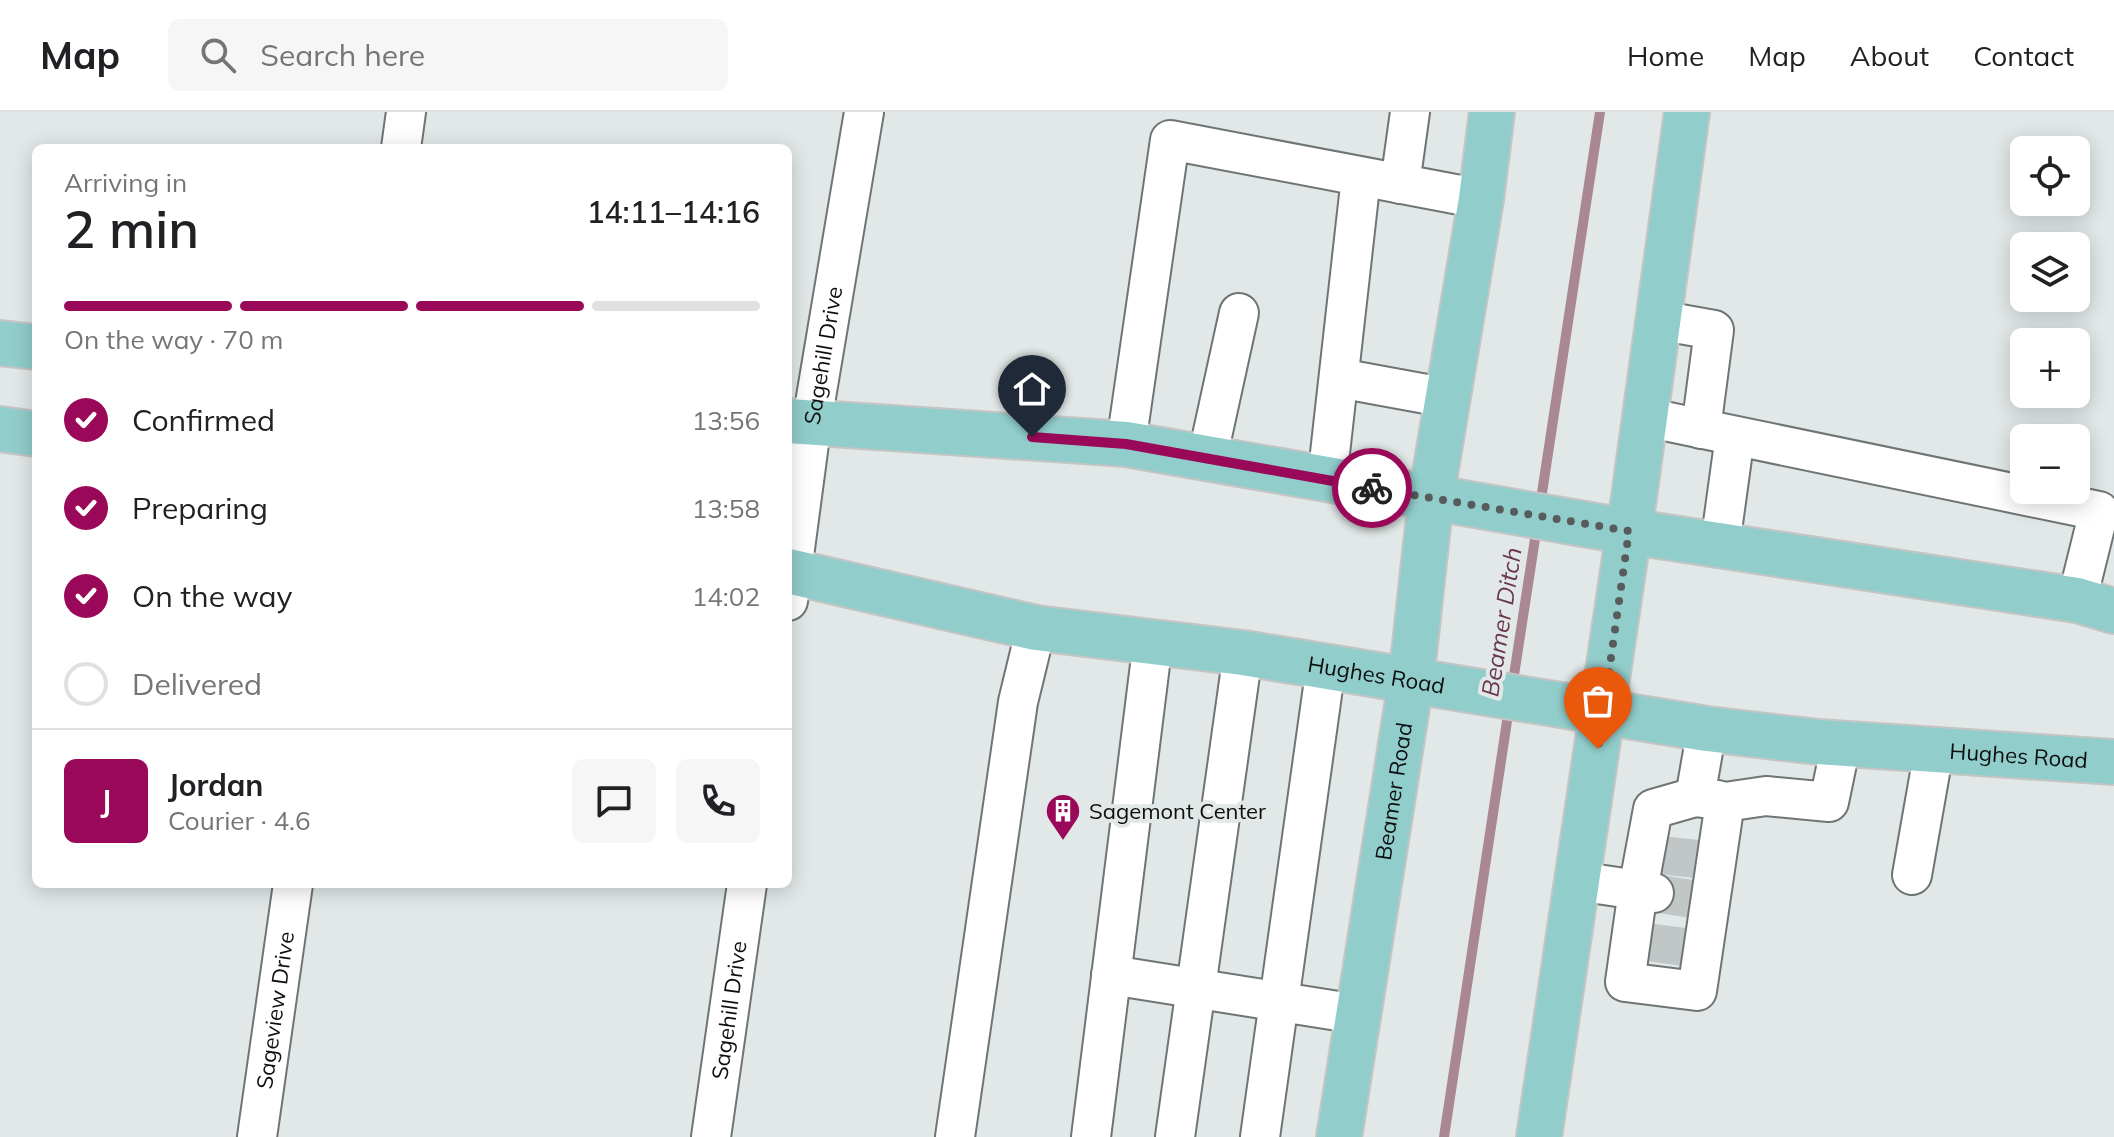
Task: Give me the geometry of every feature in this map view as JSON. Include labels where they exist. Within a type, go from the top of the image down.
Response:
[{"type":"main road","name":"Beamer Road","points":[[1339,1137],[1357,1014],[1425,683],[1447,501],[1448,398],[1492,112]]},
{"type":"main road","points":[[1539,1137],[1577,881],[1586,710],[1615,529],[1645,417],[1687,112]]},
{"type":"main road","points":[[0,343],[32,347]]},
{"type":"main road","points":[[800,421],[1126,444],[1615,529],[2095,605]]},
{"type":"main road","points":[[0,429],[32,433]]},
{"type":"main road","name":"Hughes Road","points":[[792,583],[1036,628],[1243,653],[1707,729],[1841,744],[2114,762]]},
{"type":"street","points":[[402,144],[406,112]]},
{"type":"street","name":"Sagehill Drive","points":[[792,538],[800,421],[864,112]]},
{"type":"street","points":[[1400,184],[1410,112]]},
{"type":"street","points":[[1126,444],[1170,140],[1481,199]]},
{"type":"street","points":[[1327,480],[1361,177]]},
{"type":"street","points":[[1207,459],[1239,313]]},
{"type":"street","points":[[1658,320],[1714,330],[1720,545]]},
{"type":"street","points":[[1339,378],[1448,398]]},
{"type":"street","points":[[1645,417],[2099,511],[2095,605]]},
{"type":"street","points":[[955,1137],[1018,702],[1036,628]]},
{"type":"street","points":[[1091,1137],[1153,641]]},
{"type":"street","points":[[1175,1137],[1243,653]]},
{"type":"street","points":[[1260,1137],[1326,666]]},
{"type":"street","points":[[1707,729],[1710,799],[1679,857],[1646,891],[1638,941],[1625,982],[1697,991],[1693,948],[1700,900],[1679,857],[1653,809],[1710,799],[1766,796],[1829,802],[1841,744]]},
{"type":"street","points":[[1912,875],[1934,750]]},
{"type":"street","points":[[1577,881],[1646,891]]},
{"type":"street","name":"Sageview Drive","points":[[257,1137],[292,888]]},
{"type":"street","name":"Sagehill Drive","points":[[711,1137],[746,888]]},
{"type":"street","points":[[1111,975],[1357,1014]]},
{"type":"waterway","name":"Beamer Ditch","points":[[1540,506],[1600,112]]},
{"type":"waterway","name":"Beamer Ditch","points":[[1512,688],[1537,526]]},
{"type":"waterway","name":"Beamer Ditch","points":[[1444,1137],[1509,708]]},
{"type":"tunnel","points":[[1660,855],[1697,859]]},
{"type":"tunnel","points":[[1654,893],[1692,899]]},
{"type":"tunnel","points":[[1646,942],[1685,947]]},
{"type":"way so far","points":[[1372,488],[1629,531],[1598,749]]},
{"type":"place","name":"Sagemont Center","points":[[1063,842]]},
{"type":"route","points":[[1032,437],[1126,444],[1372,488]]}]
